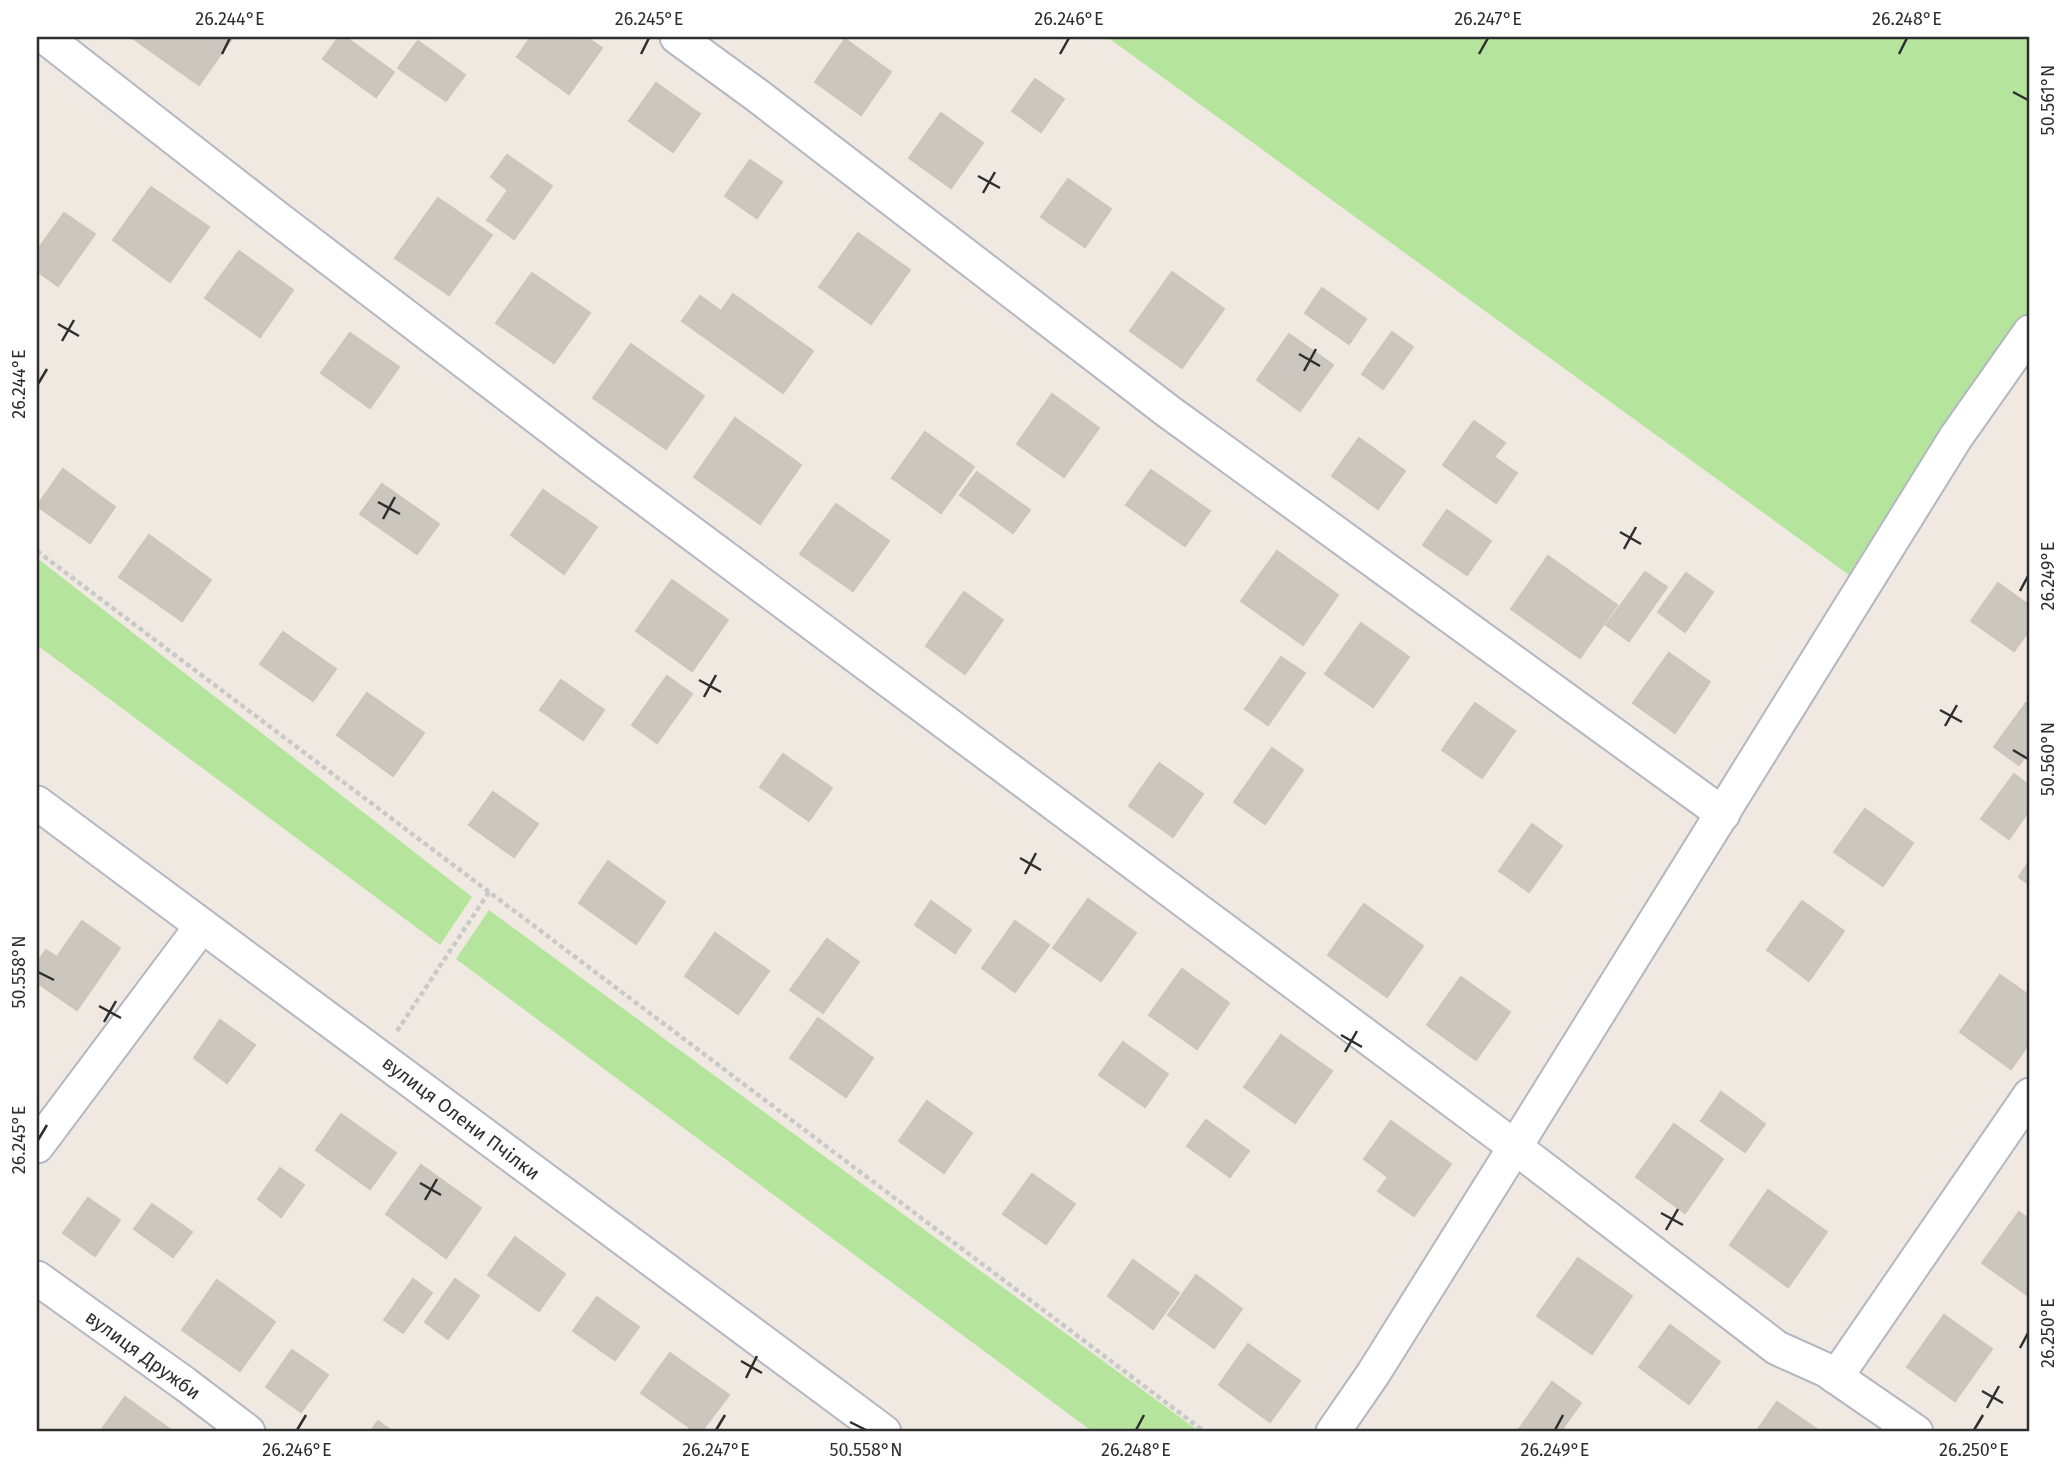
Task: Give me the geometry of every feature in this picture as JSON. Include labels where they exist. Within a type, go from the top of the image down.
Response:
[{"type":"street","points":[[46,37],[288,227],[588,456],[1516,1147],[1777,1348],[1836,1377],[1916,1432]]},
{"type":"street","points":[[677,37],[769,104],[1169,412],[1723,814]]},
{"type":"street","points":[[1333,1432],[1373,1374],[1516,1147],[1956,437],[2030,332]]},
{"type":"street","name":"вулиця Олени Пчілки","points":[[37,803],[884,1432]]},
{"type":"street","points":[[37,1146],[201,927]]},
{"type":"street","points":[[1836,1377],[2030,1095]]},
{"type":"street","name":"вулиця Дружби","points":[[37,1278],[248,1432]]},
{"type":"path","points":[[37,551],[1205,1432]]},
{"type":"path","points":[[379,1058],[489,892]]},
{"type":"green space","points":[[1107,37],[2030,37],[2030,332],[1863,585]]},
{"type":"green space","points":[[37,558],[472,897],[440,945],[37,645]]},
{"type":"green space","points":[[489,910],[1200,1432],[1093,1432],[456,959]]},
{"type":"building","points":[[131,37],[233,37],[199,85]]},
{"type":"building","points":[[339,37],[345,37],[394,72],[376,97],[323,59]]},
{"type":"building","points":[[531,37],[586,37],[602,48],[569,94],[517,57]]},
{"type":"building","points":[[845,39],[891,72],[861,115],[815,82]]},
{"type":"building","points":[[418,41],[465,75],[446,101],[398,68]]},
{"type":"building","points":[[1035,79],[1064,99],[1041,132],[1012,111]]},
{"type":"building","points":[[656,83],[700,114],[673,152],[629,121]]},
{"type":"building","points":[[941,113],[983,143],[951,188],[909,158]]},
{"type":"building","points":[[507,155],[552,186],[514,239],[487,220],[508,190],[491,177]]},
{"type":"building","points":[[750,160],[782,182],[757,218],[725,196]]},
{"type":"building","points":[[1068,179],[1111,209],[1085,247],[1041,217]]},
{"type":"building","points":[[151,187],[209,227],[170,282],[113,240]]},
{"type":"building","points":[[438,198],[492,235],[449,295],[395,258]]},
{"type":"building","points":[[64,213],[95,234],[58,286],[37,271],[37,251]]},
{"type":"building","points":[[858,233],[910,270],[871,324],[819,287]]},
{"type":"building","points":[[239,251],[293,290],[260,337],[205,298]]},
{"type":"building","points":[[1172,272],[1224,309],[1182,368],[1130,331]]},
{"type":"building","points":[[532,273],[590,313],[554,363],[496,323]]},
{"type":"building","points":[[1322,288],[1366,319],[1349,344],[1305,313]]},
{"type":"building","points":[[733,294],[813,351],[783,393],[682,321],[700,296],[721,311]]},
{"type":"building","points":[[1392,332],[1413,347],[1383,389],[1362,374]]},
{"type":"building","points":[[350,333],[399,367],[370,408],[321,373]]},
{"type":"building","points":[[1289,334],[1333,365],[1300,411],[1257,380]]},
{"type":"building","points":[[631,344],[704,396],[666,449],[593,398]]},
{"type":"building","points":[[1052,394],[1099,428],[1064,477],[1017,444]]},
{"type":"building","points":[[735,418],[801,465],[760,524],[694,477]]},
{"type":"building","points":[[1474,421],[1505,443],[1494,457],[1517,473],[1496,503],[1443,465]]},
{"type":"building","points":[[925,432],[974,467],[941,513],[892,478]]},
{"type":"building","points":[[1359,438],[1405,471],[1378,509],[1332,476]]},
{"type":"building","points":[[63,469],[115,507],[90,543],[37,506]]},
{"type":"building","points":[[1151,470],[1210,511],[1185,546],[1126,505]]},
{"type":"building","points":[[977,472],[1030,510],[1013,533],[960,495]]},
{"type":"building","points":[[382,484],[439,524],[417,554],[360,514]]},
{"type":"building","points":[[543,490],[597,527],[564,574],[511,535]]},
{"type":"building","points":[[836,504],[889,541],[853,591],[800,554]]},
{"type":"building","points":[[1447,510],[1491,541],[1467,575],[1423,545]]},
{"type":"building","points":[[149,535],[211,580],[182,621],[119,577]]},
{"type":"building","points":[[1277,551],[1338,595],[1303,645],[1241,601]]},
{"type":"building","points":[[1548,556],[1617,605],[1580,658],[1511,609]]},
{"type":"building","points":[[1645,572],[1667,587],[1629,641],[1606,625]]},
{"type":"building","points":[[1686,573],[1713,592],[1685,632],[1658,612]]},
{"type":"building","points":[[672,580],[728,620],[692,671],[636,631]]},
{"type":"building","points":[[1998,583],[2030,606],[2030,629],[2014,651],[1971,621]]},
{"type":"building","points":[[964,592],[1003,620],[965,674],[926,646]]},
{"type":"building","points":[[1361,623],[1409,657],[1373,707],[1325,674]]},
{"type":"building","points":[[283,632],[336,669],[313,701],[260,664]]},
{"type":"building","points":[[1669,653],[1710,682],[1675,733],[1633,703]]},
{"type":"building","points":[[1281,657],[1305,673],[1268,725],[1245,709]]},
{"type":"building","points":[[667,676],[692,694],[657,743],[632,725]]},
{"type":"building","points":[[561,680],[604,710],[583,740],[540,710]]},
{"type":"building","points":[[367,693],[424,733],[393,776],[337,735]]},
{"type":"building","points":[[1475,703],[1515,731],[1482,778],[1442,750]]},
{"type":"building","points":[[2026,703],[2030,706],[2030,750],[2019,765],[1994,747]]},
{"type":"building","points":[[1272,748],[1303,770],[1265,824],[1234,802]]},
{"type":"building","points":[[783,754],[832,788],[809,821],[760,787]]},
{"type":"building","points":[[1159,763],[1203,794],[1173,837],[1129,806]]},
{"type":"building","points":[[2014,774],[2030,786],[2030,809],[2009,839],[1981,819]]},
{"type":"building","points":[[493,792],[538,824],[514,857],[469,825]]},
{"type":"building","points":[[1865,809],[1913,843],[1883,886],[1834,852]]},
{"type":"building","points":[[1532,824],[1562,846],[1529,892],[1499,871]]},
{"type":"building","points":[[2030,860],[2030,885],[2019,877]]},
{"type":"building","points":[[608,861],[665,902],[636,944],[579,903]]},
{"type":"building","points":[[1088,899],[1136,933],[1101,981],[1053,948]]},
{"type":"building","points":[[931,901],[971,930],[955,953],[915,925]]},
{"type":"building","points":[[1802,901],[1844,931],[1809,981],[1767,950]]},
{"type":"building","points":[[1364,904],[1423,946],[1387,997],[1328,955]]},
{"type":"building","points":[[82,921],[120,948],[77,1010],[39,984],[41,981],[37,978],[37,963],[46,950],[57,957]]},
{"type":"building","points":[[1015,921],[1049,945],[1015,992],[982,968]]},
{"type":"building","points":[[715,933],[769,971],[738,1014],[685,976]]},
{"type":"building","points":[[827,939],[859,962],[823,1013],[790,990]]},
{"type":"building","points":[[1182,969],[1229,1003],[1197,1049],[1149,1015]]},
{"type":"building","points":[[2000,975],[2030,996],[2030,1042],[2011,1069],[1960,1032]]},
{"type":"building","points":[[1461,977],[1510,1012],[1476,1060],[1427,1025]]},
{"type":"building","points":[[818,1018],[873,1058],[846,1097],[790,1058]]},
{"type":"building","points":[[220,1020],[255,1045],[227,1083],[194,1058]]},
{"type":"building","points":[[1281,1035],[1332,1071],[1295,1123],[1244,1087]]},
{"type":"building","points":[[1123,1042],[1168,1074],[1145,1107],[1099,1075]]},
{"type":"building","points":[[1721,1092],[1765,1124],[1745,1152],[1701,1121]]},
{"type":"building","points":[[927,1101],[972,1133],[944,1173],[899,1141]]},
{"type":"building","points":[[341,1114],[396,1153],[370,1189],[316,1150]]},
{"type":"building","points":[[1206,1120],[1249,1151],[1230,1177],[1187,1146]]},
{"type":"building","points":[[1391,1121],[1451,1164],[1414,1216],[1378,1191],[1388,1177],[1364,1159]]},
{"type":"building","points":[[1674,1124],[1723,1159],[1685,1213],[1636,1177]]},
{"type":"building","points":[[421,1165],[481,1208],[446,1258],[386,1214]]},
{"type":"building","points":[[280,1168],[304,1185],[281,1217],[258,1199]]},
{"type":"building","points":[[1032,1174],[1075,1204],[1046,1244],[1003,1214]]},
{"type":"building","points":[[1768,1190],[1827,1232],[1788,1287],[1730,1245]]},
{"type":"building","points":[[88,1198],[120,1220],[95,1256],[63,1233]]},
{"type":"building","points":[[152,1204],[192,1232],[173,1257],[134,1229]]},
{"type":"building","points":[[2019,1212],[2030,1220],[2030,1297],[1982,1263]]},
{"type":"building","points":[[515,1237],[565,1274],[539,1311],[488,1275]]},
{"type":"building","points":[[1578,1258],[1632,1296],[1592,1354],[1537,1316]]},
{"type":"building","points":[[1133,1260],[1179,1293],[1153,1329],[1108,1296]]},
{"type":"building","points":[[1196,1275],[1242,1309],[1214,1348],[1168,1315]]},
{"type":"building","points":[[413,1279],[432,1293],[403,1333],[384,1320]]},
{"type":"building","points":[[455,1279],[479,1296],[448,1339],[425,1322]]},
{"type":"building","points":[[217,1280],[275,1322],[240,1371],[182,1330]]},
{"type":"building","points":[[597,1297],[639,1327],[615,1360],[573,1331]]},
{"type":"building","points":[[1944,1315],[1992,1349],[1955,1401],[1907,1367]]},
{"type":"building","points":[[1670,1325],[1720,1362],[1689,1404],[1639,1367]]},
{"type":"building","points":[[1248,1344],[1300,1381],[1270,1422],[1219,1385]]},
{"type":"building","points":[[292,1350],[328,1375],[301,1412],[266,1387]]},
{"type":"building","points":[[670,1353],[729,1395],[701,1432],[696,1432],[641,1393]]},
{"type":"building","points":[[1552,1382],[1581,1403],[1560,1432],[1517,1432]]},
{"type":"building","points":[[125,1397],[171,1430],[170,1432],[100,1432]]},
{"type":"building","points":[[1777,1402],[1821,1432],[1756,1432]]},
{"type":"building","points":[[378,1421],[393,1432],[370,1432]]}]
